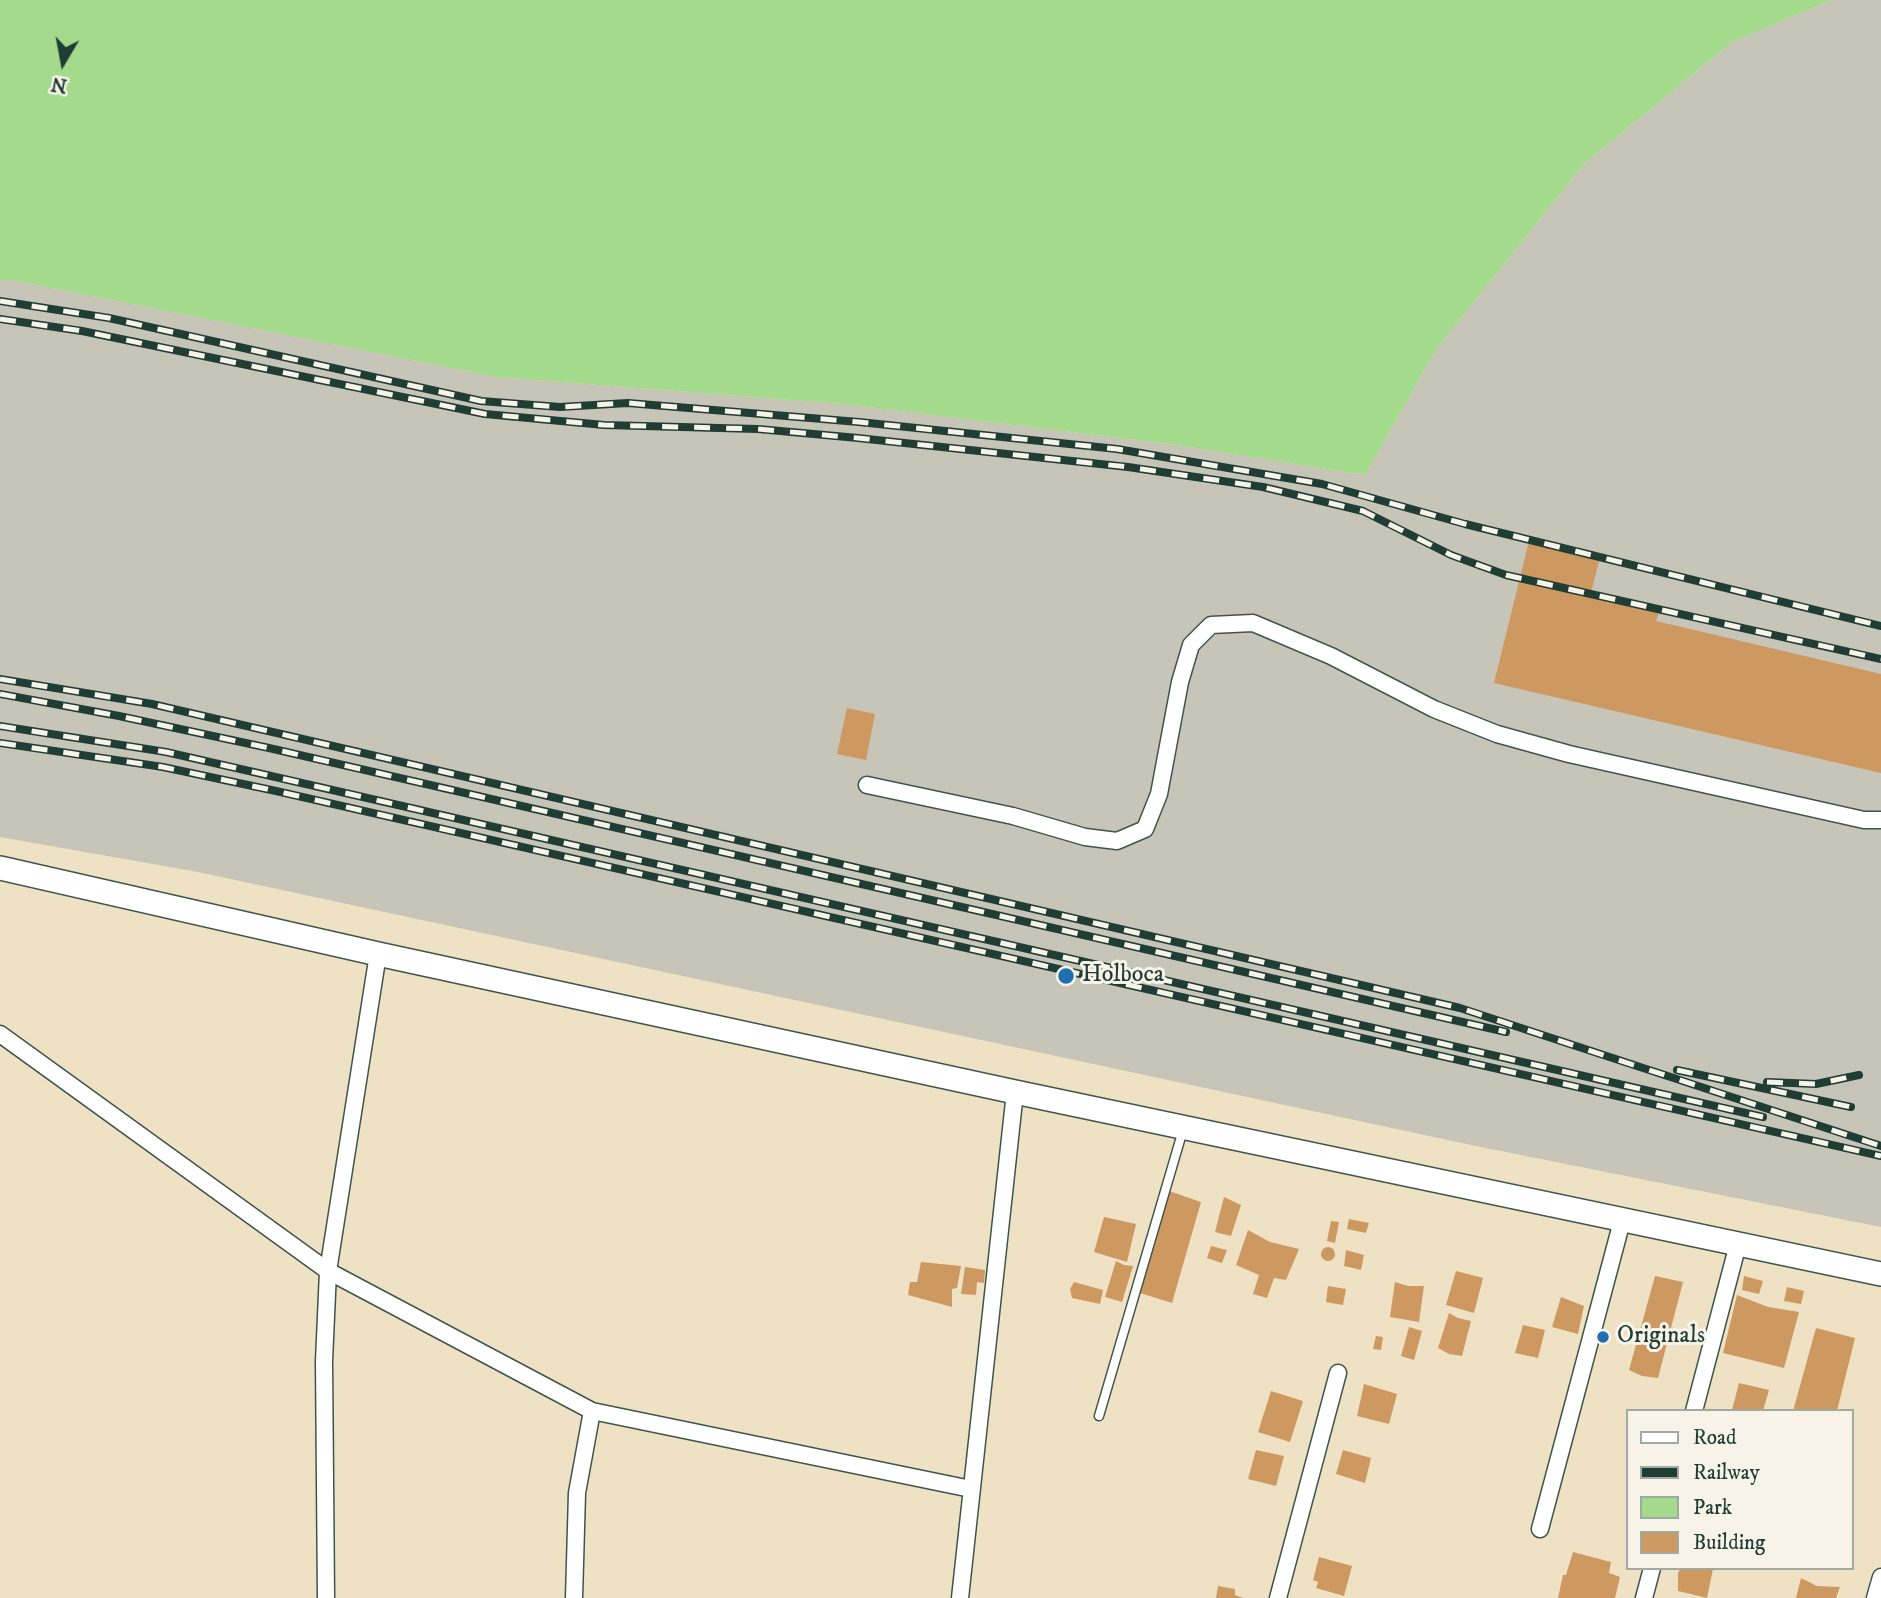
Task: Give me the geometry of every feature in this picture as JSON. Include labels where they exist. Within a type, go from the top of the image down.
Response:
[{"type":"main road","points":[[0,868],[378,954],[1015,1092],[1881,1274]]},
{"type":"street","points":[[867,785],[1013,816],[1085,837],[1117,841],[1145,829],[1159,794],[1180,682],[1191,645],[1211,625],[1253,623],[1331,656],[1434,709],[1497,734],[1569,754],[1864,820],[1881,820]]},
{"type":"street","points":[[326,1598],[324,1361],[328,1271],[378,954]]},
{"type":"street","points":[[0,1034],[328,1271],[592,1410],[971,1489]]},
{"type":"street","points":[[960,1598],[1015,1092]]},
{"type":"street","points":[[1540,1529],[1622,1221]]},
{"type":"street","points":[[1695,1409],[1738,1244]]},
{"type":"street","points":[[1278,1598],[1338,1373]]},
{"type":"street","points":[[574,1598],[578,1493],[592,1410]]},
{"type":"street","points":[[1644,1598],[1651,1570]]},
{"type":"street","points":[[1875,1598],[1881,1577]]},
{"type":"lane","points":[[1099,1416],[1184,1126]]},
{"type":"shaded area","points":[[1832,0],[1881,0],[1881,1227],[1471,1145],[198,872],[0,837],[0,281],[13,280],[497,377],[843,404],[1170,444],[1365,475],[1437,348],[1584,164],[1732,42]]},
{"type":"green space","points":[[0,0],[1832,0],[1732,42],[1584,164],[1437,348],[1365,475],[1170,444],[843,404],[497,377],[13,280],[0,281]]},
{"type":"building","points":[[1529,541],[1600,558],[1590,596],[1659,612],[1656,621],[1881,674],[1881,773],[1494,683]]},
{"type":"building","points":[[847,708],[875,714],[866,760],[837,754]]},
{"type":"building","points":[[1169,1191],[1201,1202],[1172,1303],[1140,1293]]},
{"type":"building","points":[[1224,1197],[1241,1205],[1231,1236],[1215,1232]]},
{"type":"building","points":[[1104,1217],[1136,1224],[1127,1262],[1094,1252]]},
{"type":"building","points":[[1349,1219],[1369,1223],[1366,1233],[1347,1229]]},
{"type":"building","points":[[1331,1221],[1339,1222],[1335,1243],[1327,1241]]},
{"type":"building","points":[[1248,1230],[1270,1242],[1299,1249],[1286,1280],[1274,1278],[1267,1298],[1253,1294],[1259,1275],[1236,1265]]},
{"type":"building","points":[[1211,1246],[1227,1250],[1222,1263],[1207,1258]]},
{"type":"building","points":[[1325,1247],[1331,1247],[1335,1254],[1331,1261],[1325,1261],[1321,1257],[1321,1251]]},
{"type":"building","points":[[1346,1250],[1364,1255],[1361,1270],[1344,1266]]},
{"type":"building","points":[[1116,1261],[1133,1266],[1122,1302],[1105,1297]]},
{"type":"building","points":[[921,1262],[961,1266],[957,1288],[952,1289],[952,1307],[908,1295],[910,1282],[917,1282]]},
{"type":"building","points":[[965,1267],[985,1270],[984,1283],[977,1282],[976,1295],[961,1294]]},
{"type":"building","points":[[1456,1271],[1483,1278],[1474,1313],[1446,1305]]},
{"type":"building","points":[[1655,1276],[1683,1282],[1658,1378],[1642,1376],[1629,1370]]},
{"type":"building","points":[[1744,1276],[1763,1281],[1759,1294],[1742,1290]]},
{"type":"building","points":[[1074,1282],[1103,1290],[1100,1304],[1072,1298],[1070,1289]]},
{"type":"building","points":[[1395,1282],[1408,1286],[1424,1286],[1419,1322],[1390,1317]]},
{"type":"building","points":[[1328,1286],[1346,1289],[1343,1305],[1326,1302]]},
{"type":"building","points":[[1787,1287],[1804,1291],[1801,1304],[1784,1301]]},
{"type":"building","points":[[1737,1295],[1768,1307],[1799,1312],[1784,1368],[1723,1353]]},
{"type":"building","points":[[1561,1297],[1584,1306],[1578,1334],[1552,1327]]},
{"type":"building","points":[[1449,1313],[1471,1321],[1462,1356],[1449,1354],[1438,1348]]},
{"type":"building","points":[[1523,1325],[1545,1330],[1538,1358],[1515,1353]]},
{"type":"building","points":[[1409,1327],[1422,1331],[1414,1360],[1401,1356]]},
{"type":"building","points":[[1816,1328],[1855,1338],[1837,1409],[1794,1409]]},
{"type":"building","points":[[1376,1336],[1383,1337],[1381,1350],[1373,1349]]},
{"type":"building","points":[[1739,1383],[1769,1390],[1764,1409],[1732,1409]]},
{"type":"building","points":[[1364,1384],[1397,1394],[1389,1424],[1357,1416]]},
{"type":"building","points":[[1271,1391],[1303,1401],[1290,1442],[1258,1432]]},
{"type":"building","points":[[1256,1450],[1284,1456],[1276,1486],[1248,1479]]},
{"type":"building","points":[[1343,1450],[1371,1458],[1365,1483],[1336,1474]]},
{"type":"building","points":[[1573,1552],[1611,1562],[1609,1573],[1620,1577],[1615,1598],[1558,1598],[1563,1575],[1566,1575]]},
{"type":"building","points":[[1319,1557],[1352,1566],[1344,1596],[1316,1588],[1318,1582],[1313,1580]]},
{"type":"building","points":[[1680,1570],[1713,1570],[1707,1598],[1678,1591]]},
{"type":"building","points":[[1801,1578],[1817,1586],[1840,1587],[1836,1598],[1796,1598]]},
{"type":"building","points":[[1218,1586],[1235,1589],[1235,1595],[1243,1598],[1216,1598]]},
{"type":"railway","points":[[0,301],[109,318],[481,401],[560,407],[628,403],[859,422],[1117,449],[1322,484],[1465,524],[1881,626]]},
{"type":"railway","points":[[0,319],[82,331],[485,414],[604,425],[758,429],[858,438],[1128,467],[1263,487],[1363,511],[1451,555],[1506,575],[1881,659]]},
{"type":"railway","points":[[0,679],[152,704],[1460,1008],[1881,1146]]},
{"type":"railway","points":[[0,694],[269,748],[1506,1032]]},
{"type":"railway","points":[[0,726],[166,752],[1763,1117]]},
{"type":"railway","points":[[0,743],[163,767],[276,791],[1881,1156]]},
{"type":"railway","points":[[1677,1070],[1851,1107]]},
{"type":"railway","points":[[1767,1082],[1816,1084],[1859,1075]]},
{"type":"place","name":"Holboca","points":[[1066,976]]},
{"type":"place","name":"Originals","points":[[1603,1337]]}]
